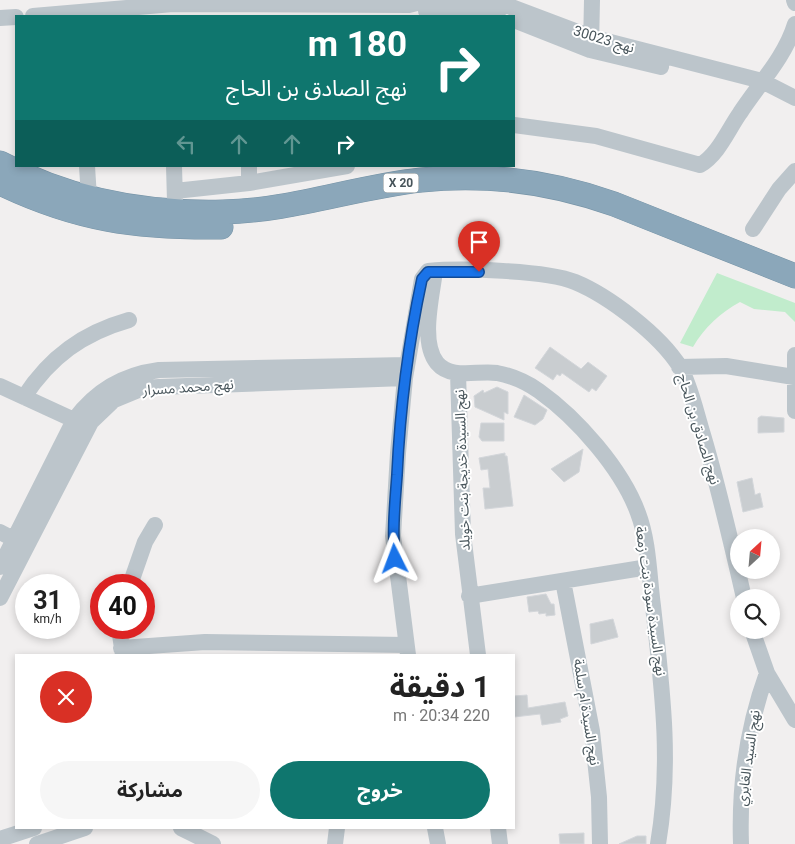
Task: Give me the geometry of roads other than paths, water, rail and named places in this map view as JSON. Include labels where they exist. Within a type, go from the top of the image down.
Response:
[{"type":"highway","name":"X 20","points":[[1,167],[56,189],[120,205],[223,212],[257,209],[420,180],[501,178],[543,184],[587,194],[795,276]]},
{"type":"highway","name":"X 20","points":[[1,167],[50,205],[78,213],[143,226],[174,210],[226,227],[424,196],[500,195],[540,200],[611,219],[795,293]]},
{"type":"street","points":[[591,44],[592,0]]},
{"type":"street","name":"نهج 30023","points":[[40,15],[73,10],[259,2],[427,6],[508,12],[591,44],[758,86],[795,98]]},
{"type":"street","points":[[0,18],[15,17]]},
{"type":"street","points":[[515,125],[596,136],[700,165],[706,162],[722,140],[784,49],[795,24]]},
{"type":"street","name":"نهج 30023","points":[[758,86],[795,110]]},
{"type":"street","points":[[87,167],[90,198]]},
{"type":"street","points":[[174,167],[174,210],[249,183],[328,168]]},
{"type":"street","points":[[249,167],[249,183]]},
{"type":"street","points":[[753,229],[779,189],[795,170]]},
{"type":"street","points":[[120,639],[122,652],[205,642],[407,650],[393,536],[398,453],[406,371],[416,306],[429,272]]},
{"type":"street","name":"نهج الصادق بن الحاج","points":[[429,272],[515,272],[573,281],[597,293],[654,336],[680,367],[691,394],[709,454],[742,589]]},
{"type":"street","name":"نهج السيدة خديجة بنت خويلد","points":[[429,272],[428,346],[437,363],[446,371],[458,373],[460,500],[469,596],[478,654]]},
{"type":"street","points":[[24,397],[46,368],[68,347],[107,326],[129,320]]},
{"type":"street","points":[[795,355],[795,411]]},
{"type":"street","points":[[680,367],[726,366],[794,377]]},
{"type":"street","name":"نهج محمد مسرار","points":[[0,598],[10,550],[74,420],[90,401],[110,385],[142,372],[158,370],[406,371]]},
{"type":"street","name":"نهج محمد مسرار","points":[[10,550],[91,422],[114,400],[128,393],[159,387],[406,371]]},
{"type":"street","name":"نهج السيدة سودة بنت زمعة","points":[[458,373],[495,372],[514,377],[539,391],[579,427],[618,475],[630,494],[643,530],[667,748],[658,844]]},
{"type":"street","points":[[0,386],[74,420]]},
{"type":"street","points":[[134,574],[145,542],[154,525]]},
{"type":"street","points":[[469,596],[648,567]]},
{"type":"street","name":"نهج السيدة ام سلمة","points":[[563,581],[592,731],[599,797],[600,844]]},
{"type":"street","points":[[755,639],[766,673],[795,720]]},
{"type":"street","name":"نهج السيد الغابري","points":[[740,844],[741,797],[750,730],[766,673]]},
{"type":"street","points":[[0,840],[31,829]]},
{"type":"street","points":[[37,844],[82,829]]},
{"type":"street","points":[[183,829],[213,844]]},
{"type":"street","points":[[335,844],[336,829]]},
{"type":"street","points":[[435,829],[438,844]]},
{"type":"street","points":[[498,829],[500,844]]}]
